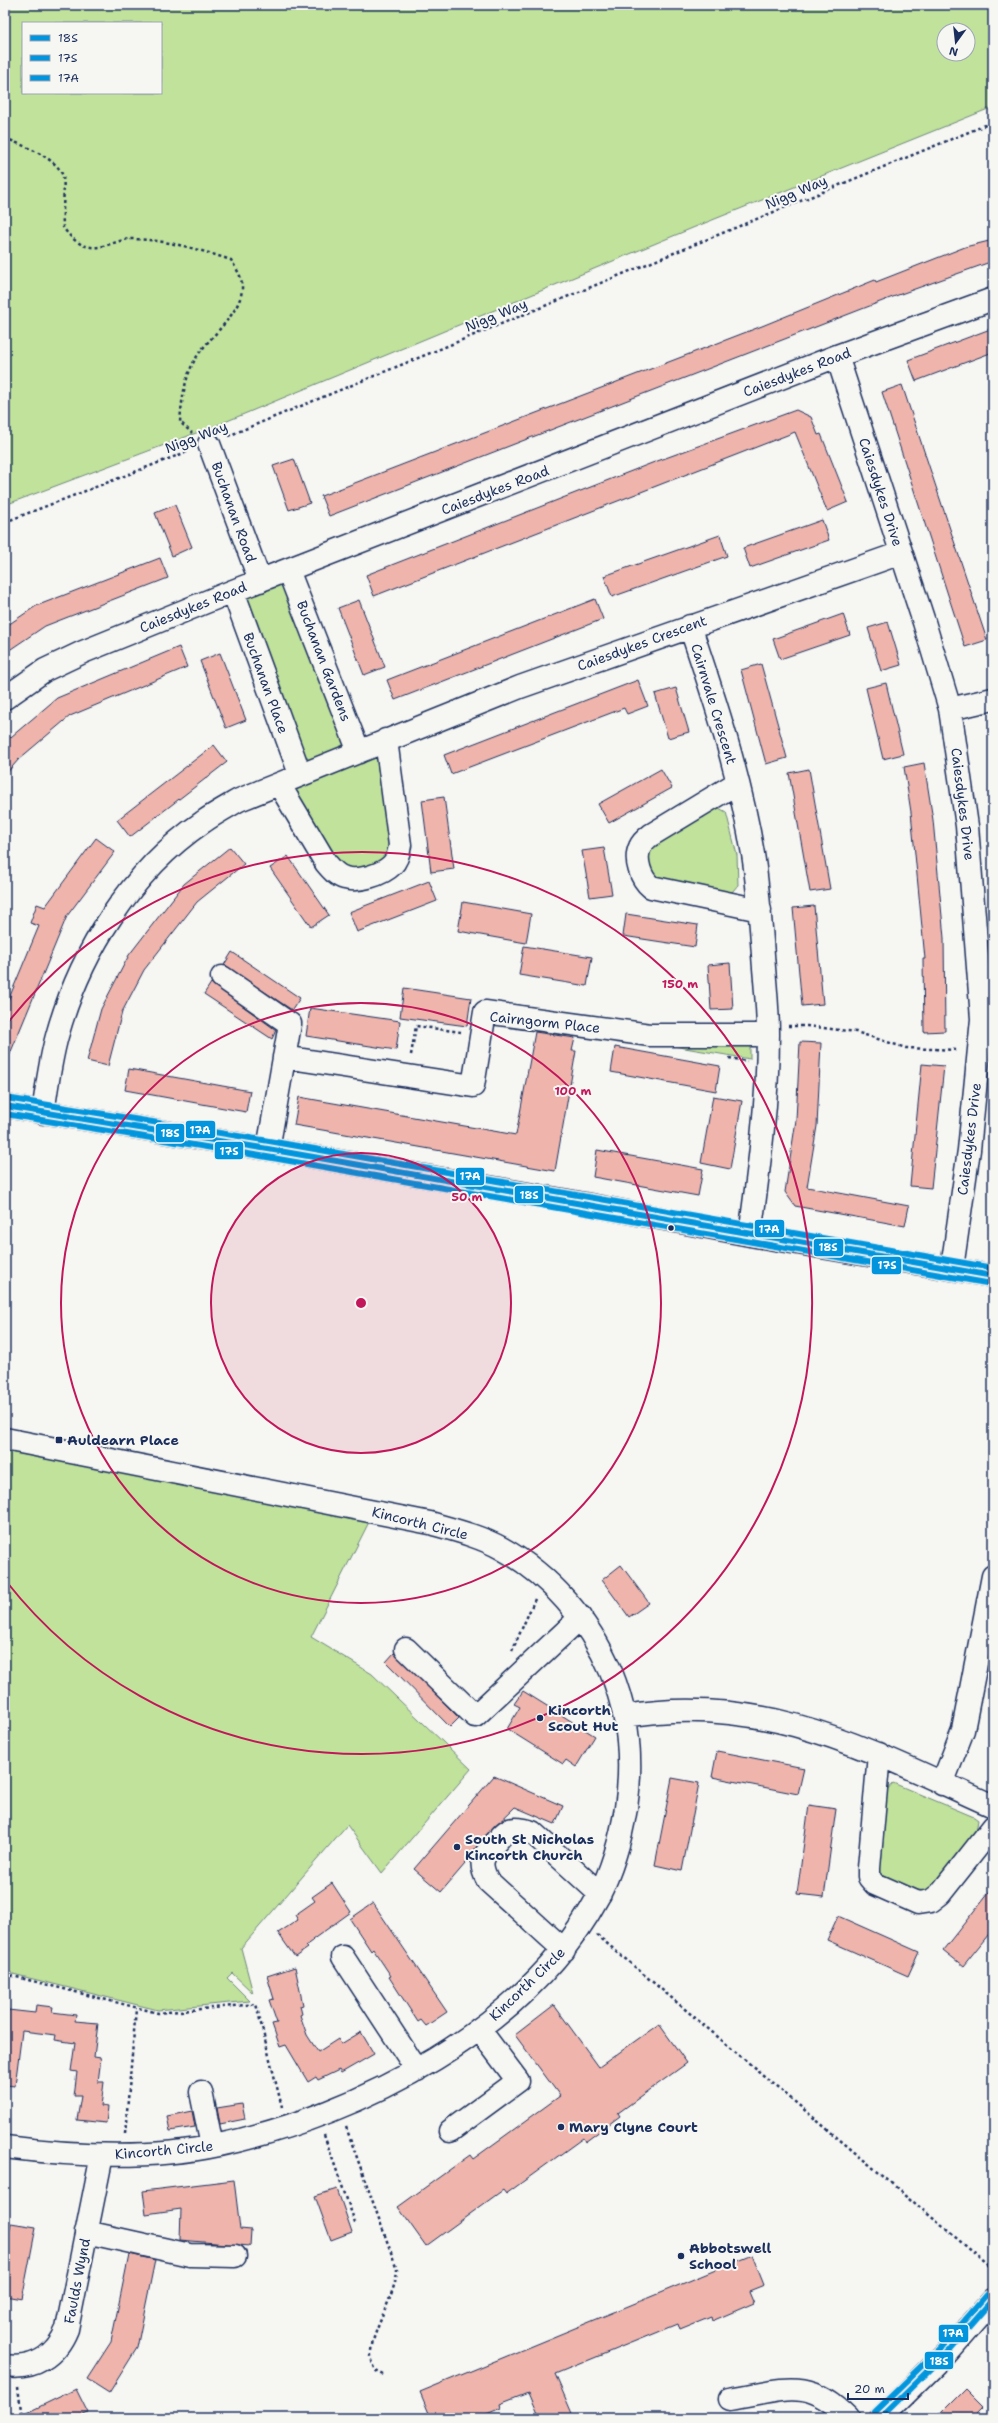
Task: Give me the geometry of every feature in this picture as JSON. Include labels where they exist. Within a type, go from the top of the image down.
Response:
[{"type":"street","name":"Caiesdykes Road","points":[[5,698],[45,670],[84,652],[232,591],[837,356],[993,299]]},
{"type":"street","name":"Caiesdykes Drive","points":[[837,356],[950,709],[967,826],[987,1020],[979,1051],[969,1150],[952,1268]]},
{"type":"street","name":"Buchanan Road","points":[[209,444],[260,581]]},
{"type":"street","name":"Caiesdykes Crescent","points":[[43,1113],[57,1037],[79,974],[110,918],[151,868],[203,822],[240,800],[280,784],[300,774],[359,752],[520,687],[901,552]]},
{"type":"street","name":"Buchanan Gardens","points":[[288,570],[359,752]]},
{"type":"street","name":"Buchanan Place","points":[[232,591],[300,774]]},
{"type":"street","name":"Cairnvale Crescent","points":[[690,626],[714,698],[737,783],[753,853],[760,910],[768,1030],[764,1128],[750,1235]]},
{"type":"street","points":[[950,709],[993,699]]},
{"type":"street","points":[[280,784],[326,863],[334,872],[344,878],[355,880],[381,872],[392,865],[398,856],[400,845],[386,740]]},
{"type":"street","name":"Cairnvale Crescent","points":[[737,783],[651,835],[640,845],[638,860],[644,881],[651,887],[760,910]]},
{"type":"street","points":[[222,977],[290,1024],[268,1148]]},
{"type":"street","name":"Cairngorm Place","points":[[284,1057],[473,1086],[485,1012],[650,1035],[768,1030]]},
{"type":"street","points":[[5,1106],[268,1148],[574,1202],[750,1235],[993,1276]]},
{"type":"street","name":"Kincorth Circle","points":[[5,1439],[430,1523],[467,1533],[501,1548],[544,1578],[581,1617],[605,1658],[625,1716],[630,1754],[628,1791],[621,1836],[600,1894],[583,1923],[564,1950],[529,1986],[480,2029],[417,2070],[339,2108],[287,2126],[212,2146],[166,2152],[102,2155],[5,2147]]},
{"type":"street","points":[[942,1784],[963,1730],[993,1576]]},
{"type":"street","points":[[406,1649],[475,1716],[581,1617]]},
{"type":"street","points":[[625,1716],[660,1710],[724,1711],[760,1716],[825,1734],[879,1754],[993,1806]]},
{"type":"street","points":[[879,1754],[868,1868],[869,1877],[875,1884],[918,1903],[931,1901],[940,1894],[993,1827]]},
{"type":"street","points":[[564,1950],[488,1881],[482,1870],[482,1861],[486,1852],[507,1830],[520,1829],[532,1832],[600,1894]]},
{"type":"street","points":[[343,1957],[417,2070]]},
{"type":"street","points":[[450,2132],[518,2081],[480,2029]]},
{"type":"street","points":[[201,2092],[212,2146]]},
{"type":"street","name":"Faulds Wynd","points":[[10,2367],[27,2367],[48,2357],[63,2340],[67,2329],[102,2155]]},
{"type":"street","points":[[86,2232],[190,2255],[235,2256]]},
{"type":"street","points":[[880,2418],[946,2354],[993,2300]]},
{"type":"street","points":[[730,2399],[801,2388],[819,2393],[834,2403],[848,2418]]},
{"type":"path","name":"Nigg Way","points":[[5,522],[209,444],[993,122]]},
{"type":"path","points":[[5,138],[34,151],[56,166],[63,176],[63,227],[76,240],[87,246],[98,247],[131,239],[178,243],[231,260],[241,277],[240,299],[234,312],[200,352],[189,371],[181,409],[180,422],[190,432],[209,444]]},
{"type":"path","points":[[408,1076],[416,1026],[481,1035]]},
{"type":"path","points":[[768,1030],[808,1026],[856,1032],[906,1048],[979,1051]]},
{"type":"path","points":[[511,1654],[544,1578]]},
{"type":"path","points":[[583,1923],[993,2269]]},
{"type":"path","points":[[5,1974],[136,2009],[158,2013],[256,2004],[287,2126]]},
{"type":"path","points":[[124,2154],[136,2009]]},
{"type":"path","points":[[339,2108],[397,2269],[396,2281],[374,2340],[371,2355],[376,2371],[386,2376]]},
{"type":"path","points":[[317,2115],[356,2225]]},
{"type":"path","points":[[10,2367],[22,2418]]},
{"type":"green space","points":[[5,5],[993,5],[993,107],[695,227],[220,424],[5,505]]},
{"type":"green space","points":[[288,570],[359,752],[386,740],[398,856],[344,878],[279,784],[300,775],[233,591]]},
{"type":"green space","points":[[717,807],[726,812],[737,855],[738,885],[732,892],[677,885],[657,879],[651,874],[648,862],[655,841]]},
{"type":"green space","points":[[750,1042],[750,1059],[661,1044]]},
{"type":"green space","points":[[5,1451],[370,1520],[311,1637],[372,1674],[471,1769],[382,1873],[347,1825],[241,1948],[253,1993],[232,1973],[227,1978],[250,2001],[158,2010],[13,1974],[5,1969]]},
{"type":"green space","points":[[893,1783],[978,1820],[975,1837],[930,1889],[910,1889],[896,1884],[878,1872],[884,1793]]},
{"type":"building","points":[[993,240],[993,261],[898,295],[329,516],[321,496],[762,326],[875,280],[876,282],[965,247]]},
{"type":"building","points":[[993,328],[993,352],[916,381],[908,360]]},
{"type":"building","points":[[902,385],[987,640],[965,647],[882,392]]},
{"type":"building","points":[[796,410],[811,417],[818,435],[821,434],[848,502],[827,511],[795,432],[374,596],[366,575],[652,463]]},
{"type":"building","points":[[294,459],[310,503],[289,510],[273,466]]},
{"type":"building","points":[[175,505],[192,547],[172,556],[155,513]]},
{"type":"building","points":[[822,520],[829,540],[750,568],[743,548]]},
{"type":"building","points":[[720,535],[727,556],[612,597],[604,576]]},
{"type":"building","points":[[160,558],[168,578],[45,626],[5,653],[5,627],[36,606]]},
{"type":"building","points":[[595,599],[603,619],[395,700],[387,680]]},
{"type":"building","points":[[359,600],[385,667],[364,675],[338,608]]},
{"type":"building","points":[[843,614],[850,635],[780,659],[773,639]]},
{"type":"building","points":[[888,622],[901,665],[881,671],[868,628]]},
{"type":"building","points":[[179,647],[187,667],[70,716],[19,759],[5,775],[5,742],[57,698]]},
{"type":"building","points":[[220,653],[246,720],[226,728],[200,661]]},
{"type":"building","points":[[761,664],[787,758],[766,764],[741,670]]},
{"type":"building","points":[[638,680],[648,706],[627,714],[624,708],[451,774],[444,755]]},
{"type":"building","points":[[886,683],[903,754],[883,759],[866,688]]},
{"type":"building","points":[[676,688],[689,732],[668,738],[655,694]]},
{"type":"building","points":[[214,745],[227,762],[130,837],[117,820]]},
{"type":"building","points":[[924,763],[933,820],[944,938],[945,1031],[924,1032],[923,959],[925,959],[911,812],[904,767]]},
{"type":"building","points":[[661,769],[672,788],[609,823],[598,804]]},
{"type":"building","points":[[809,769],[830,889],[810,892],[789,773]]},
{"type":"building","points":[[444,797],[454,869],[431,872],[422,800]]},
{"type":"building","points":[[96,838],[115,852],[67,916],[5,1066],[5,1008],[39,926],[30,923],[37,904],[45,907]]},
{"type":"building","points":[[230,847],[244,864],[197,902],[144,970],[122,1012],[108,1066],[87,1061],[101,1009],[129,955],[184,884]]},
{"type":"building","points":[[604,848],[612,894],[590,897],[582,851]]},
{"type":"building","points":[[288,856],[329,915],[311,927],[270,868]]},
{"type":"building","points":[[429,881],[437,901],[357,932],[349,912]]},
{"type":"building","points":[[463,902],[531,914],[526,943],[458,931]]},
{"type":"building","points":[[814,906],[823,1004],[802,1006],[793,908]]},
{"type":"building","points":[[626,914],[698,925],[695,947],[623,936]]},
{"type":"building","points":[[524,946],[592,957],[587,986],[519,975]]},
{"type":"building","points":[[232,952],[300,998],[292,1010],[224,965]]},
{"type":"building","points":[[730,963],[733,1009],[711,1010],[708,965]]},
{"type":"building","points":[[211,983],[276,1030],[272,1039],[204,994]]},
{"type":"building","points":[[404,988],[471,998],[467,1026],[400,1017]]},
{"type":"building","points":[[310,1008],[400,1021],[396,1050],[306,1036]]},
{"type":"building","points":[[535,1032],[575,1038],[572,1051],[576,1051],[555,1171],[294,1125],[299,1097],[516,1135]]},
{"type":"building","points":[[800,1042],[821,1043],[817,1126],[807,1187],[909,1206],[905,1226],[795,1206],[785,1192],[796,1120]]},
{"type":"building","points":[[615,1047],[720,1066],[716,1091],[611,1072]]},
{"type":"building","points":[[922,1064],[944,1066],[931,1188],[910,1186]]},
{"type":"building","points":[[129,1069],[250,1091],[246,1112],[125,1090]]},
{"type":"building","points":[[713,1096],[742,1101],[730,1169],[701,1163]]},
{"type":"building","points":[[597,1150],[703,1169],[698,1196],[593,1177]]},
{"type":"building","points":[[621,1565],[649,1603],[629,1617],[602,1580]]},
{"type":"building","points":[[394,1653],[459,1718],[450,1727],[386,1662]]},
{"type":"building","name":"Kincorth Scout Hut","points":[[523,1691],[595,1736],[576,1767],[566,1760],[563,1764],[507,1729],[520,1707],[514,1704]]},
{"type":"building","points":[[717,1751],[804,1768],[798,1794],[712,1777]]},
{"type":"building","name":"South St Nicholas Kincorth Church","points":[[494,1776],[563,1806],[555,1824],[515,1807],[482,1839],[471,1857],[441,1892],[414,1869]]},
{"type":"building","points":[[672,1778],[699,1783],[682,1871],[655,1865]]},
{"type":"building","points":[[809,1805],[836,1809],[824,1897],[797,1894]]},
{"type":"building","points":[[332,1883],[351,1912],[312,1940],[313,1941],[306,1946],[308,1948],[295,1957],[278,1933],[298,1920],[295,1915],[315,1901],[312,1897]]},
{"type":"building","points":[[993,1887],[993,1929],[963,1966],[943,1950]]},
{"type":"building","points":[[373,1903],[447,2012],[426,2026],[421,2020],[418,2022],[389,1977],[391,1976],[373,1949],[371,1951],[350,1919]]},
{"type":"building","points":[[838,1916],[919,1952],[908,1976],[827,1940]]},
{"type":"building","points":[[295,1967],[303,2005],[300,2006],[302,2014],[300,2015],[307,2035],[318,2052],[338,2039],[341,2044],[361,2032],[374,2054],[341,2073],[339,2070],[318,2080],[316,2077],[308,2082],[286,2045],[280,2047],[272,2024],[277,2023],[269,2000],[274,1999],[267,1976]]},
{"type":"building","points":[[36,2005],[53,2007],[52,2012],[76,2015],[75,2021],[98,2023],[94,2057],[101,2058],[98,2082],[104,2082],[101,2106],[108,2107],[106,2123],[77,2120],[81,2096],[74,2096],[77,2072],[71,2071],[75,2043],[55,2040],[56,2035],[22,2031],[15,2086],[5,2085],[5,2028],[8,2010],[35,2013]]},
{"type":"building","name":"Mary Clyne Court","points":[[554,2005],[599,2067],[659,2024],[687,2063],[618,2113],[620,2116],[585,2142],[583,2138],[506,2194],[503,2190],[426,2246],[398,2207],[470,2155],[473,2159],[560,2096],[515,2035]]},
{"type":"building","points":[[242,2104],[245,2119],[220,2124],[217,2108]]},
{"type":"building","points":[[192,2111],[195,2127],[170,2131],[167,2116]]},
{"type":"building","points":[[234,2180],[240,2229],[251,2230],[250,2246],[180,2240],[181,2209],[146,2214],[143,2191]]},
{"type":"building","points":[[337,2189],[352,2232],[331,2240],[315,2196]]},
{"type":"building","points":[[11,2223],[36,2227],[22,2299],[5,2296],[5,2257]]},
{"type":"building","points":[[129,2254],[155,2260],[137,2348],[109,2393],[87,2379],[111,2342]]},
{"type":"building","points":[[752,2255],[764,2285],[749,2291],[754,2303],[712,2321],[711,2317],[679,2330],[677,2324],[555,2374],[574,2418],[539,2418],[528,2393],[500,2404],[501,2408],[477,2418],[431,2418],[420,2392]]},
{"type":"building","points":[[76,2389],[88,2413],[77,2418],[16,2418]]},
{"type":"building","points":[[965,2389],[983,2407],[972,2418],[936,2418]]},
{"type":"transit line","name":"17A","points":[[6,1098],[269,1141],[993,1268]]},
{"type":"transit line","name":"18S","points":[[5,1106],[268,1149],[993,1276]]},
{"type":"transit line","name":"17S","points":[[5,1114],[267,1157],[992,1284]]},
{"type":"transit line","name":"17A","points":[[875,2412],[940,2349],[987,2295]]},
{"type":"transit line","name":"18S","points":[[881,2418],[946,2354],[993,2300]]},
{"type":"place","name":"Auldearn Place","points":[[59,1440]]},
{"type":"place","name":"Kincorth Scout Hut","points":[[540,1718]]},
{"type":"place","name":"South St Nicholas Kincorth Church","points":[[457,1847]]},
{"type":"place","name":"Mary Clyne Court","points":[[561,2127]]},
{"type":"place","name":"Abbotswell School","points":[[681,2256]]}]
